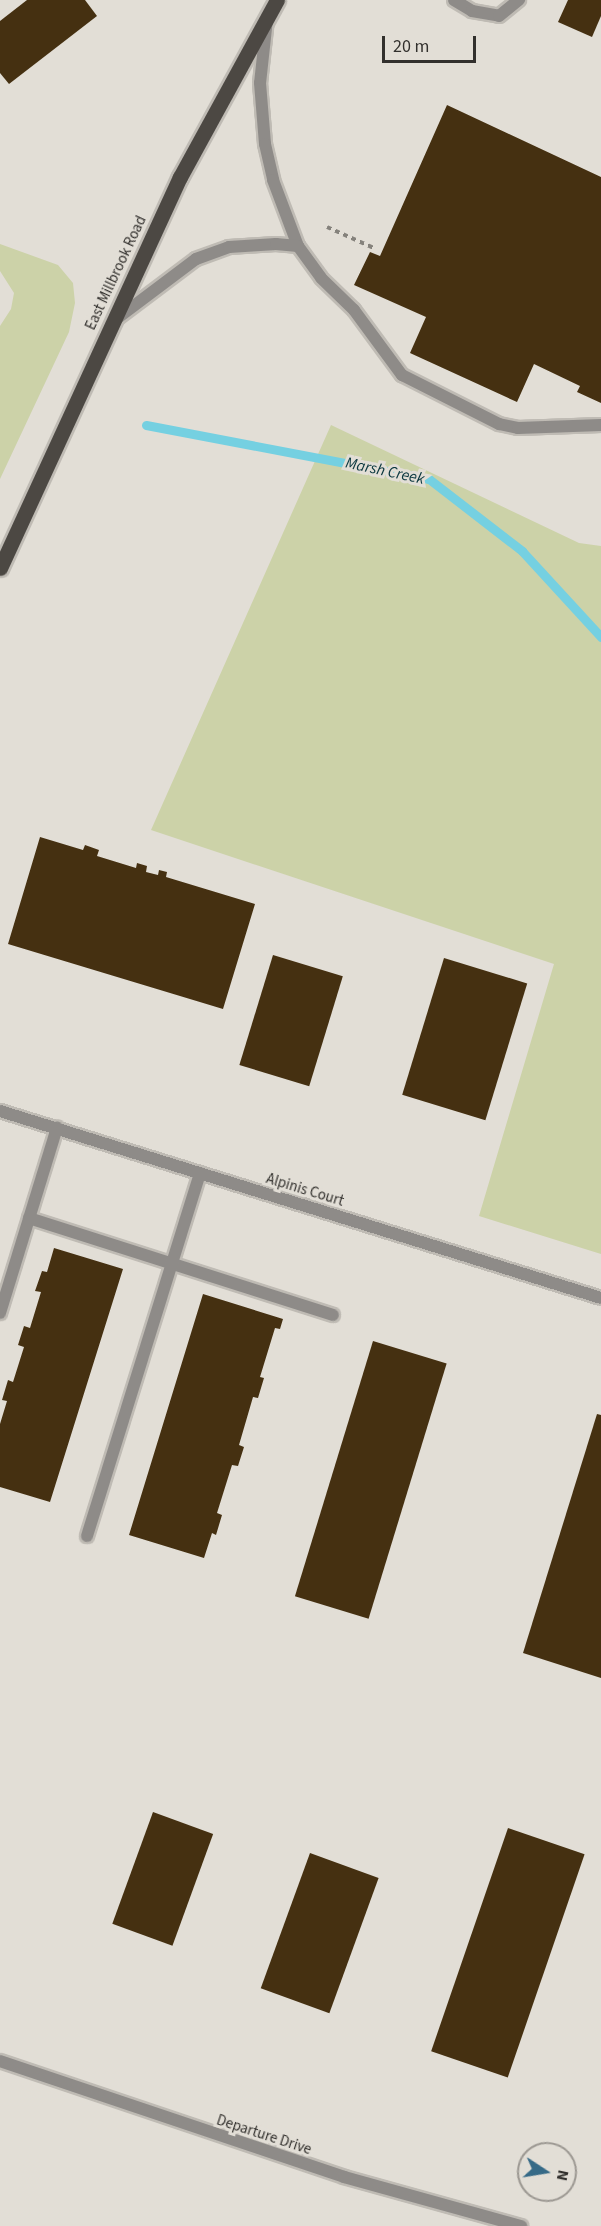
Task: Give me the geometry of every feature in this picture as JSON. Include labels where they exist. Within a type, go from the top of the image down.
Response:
[{"type":"main road","name":"East Millbrook Road","points":[[0,568],[180,177],[277,0]]},
{"type":"street","points":[[454,0],[472,11],[499,16],[519,0]]},
{"type":"street","points":[[267,18],[260,83],[262,122],[273,180],[298,246],[321,278],[354,310],[402,375],[499,424],[518,428],[601,425]]},
{"type":"street","points":[[114,320],[196,259],[229,248],[276,244],[298,246]]},
{"type":"street","name":"Alpinis Court","points":[[0,1111],[601,1298]]},
{"type":"street","points":[[0,1313],[57,1128]]},
{"type":"street","points":[[87,1536],[200,1173]]},
{"type":"street","points":[[29,1218],[333,1315]]},
{"type":"street","name":"Departure Drive","points":[[0,2061],[344,2177],[521,2226]]},
{"type":"path","points":[[327,227],[374,248]]},
{"type":"green space","points":[[0,244],[58,265],[73,283],[75,303],[69,332],[0,479],[0,326],[11,309],[14,293],[0,271]]},
{"type":"green space","points":[[331,425],[579,543],[601,546],[601,1254],[479,1216],[554,964],[151,830]]},
{"type":"building","points":[[27,0],[85,0],[97,16],[9,84],[0,73],[0,21]]},
{"type":"building","points":[[568,0],[601,0],[601,16],[592,37],[558,22]]},
{"type":"building","points":[[447,105],[601,177],[601,403],[577,392],[580,386],[534,364],[517,402],[410,353],[426,317],[354,285],[370,252],[380,256]]},
{"type":"building","points":[[40,837],[83,850],[85,845],[99,850],[97,856],[136,868],[137,863],[147,866],[146,872],[158,875],[159,870],[167,872],[166,877],[255,904],[223,1009],[8,944]]},
{"type":"building","points":[[273,955],[343,976],[309,1086],[239,1065]]},
{"type":"building","points":[[444,958],[527,983],[485,1120],[402,1095]]},
{"type":"building","points":[[54,1248],[123,1269],[50,1502],[0,1487],[0,1424],[7,1401],[2,1400],[8,1380],[13,1382],[24,1347],[18,1345],[24,1326],[30,1328],[41,1292],[35,1291],[42,1271],[47,1272]]},
{"type":"building","points":[[203,1294],[283,1319],[280,1329],[275,1328],[260,1377],[264,1378],[258,1398],[253,1397],[239,1445],[244,1447],[238,1466],[232,1465],[217,1513],[222,1515],[216,1535],[212,1533],[204,1558],[129,1535]]},
{"type":"building","points":[[373,1341],[447,1364],[369,1619],[295,1596]]},
{"type":"building","points":[[597,1414],[601,1415],[601,1678],[523,1653]]},
{"type":"building","points":[[153,1812],[213,1834],[172,1946],[112,1924]]},
{"type":"building","points":[[508,1828],[585,1854],[508,2078],[431,2051]]},
{"type":"building","points":[[310,1853],[379,1878],[329,2013],[261,1988]]},
{"type":"waterway","name":"Marsh Creek","points":[[146,425],[429,479],[522,551],[601,637]]}]
